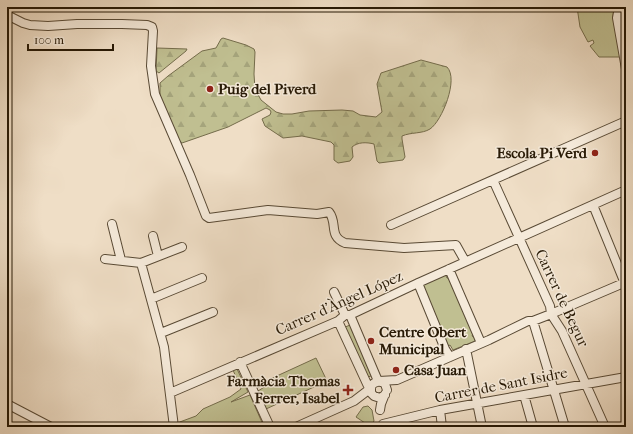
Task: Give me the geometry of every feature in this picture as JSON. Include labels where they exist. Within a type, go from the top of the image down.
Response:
[{"type":"street","points":[[619,7],[617,18],[626,69]]},
{"type":"street","points":[[7,15],[30,25],[122,24],[148,25],[152,27],[151,66],[155,94],[208,218],[268,210],[317,214],[329,212],[332,216],[336,236],[339,240],[345,243],[404,248],[456,245],[465,262]]},
{"type":"street","points":[[390,225],[626,121]]},
{"type":"street","name":"Carrer de Begur","points":[[493,180],[550,306],[551,314],[562,331],[605,427]]},
{"type":"street","name":"Carrer d'Àngel López","points":[[170,393],[344,317],[626,190]]},
{"type":"street","points":[[334,292],[368,386],[397,380],[528,321],[533,321],[626,284],[593,205]]},
{"type":"street","points":[[112,224],[121,260]]},
{"type":"street","points":[[153,236],[158,256]]},
{"type":"street","points":[[105,259],[141,263],[182,247]]},
{"type":"street","points":[[141,263],[164,347],[174,427]]},
{"type":"street","points":[[449,269],[481,343]]},
{"type":"street","points":[[152,299],[202,278]]},
{"type":"street","points":[[418,283],[445,349],[450,357]]},
{"type":"street","points":[[161,333],[213,312]]},
{"type":"street","points":[[344,317],[375,384],[371,393],[381,395]]},
{"type":"street","points":[[533,321],[565,427]]},
{"type":"street","points":[[466,349],[482,427]]},
{"type":"street","points":[[240,362],[270,427]]},
{"type":"street","name":"Carrer de Sant Isidre","points":[[383,425],[440,410],[626,377]]},
{"type":"street","points":[[360,397],[381,395],[397,380]]},
{"type":"street","points":[[296,427],[360,397],[375,384],[385,384],[381,395],[380,410],[383,425]]},
{"type":"street","points":[[524,395],[533,427]]},
{"type":"street","points":[[7,404],[51,427]]},
{"type":"street","points":[[440,410],[442,427]]},
{"type":"green space","points":[[577,7],[614,7],[613,17],[621,57],[599,57],[590,46],[594,43],[593,40],[588,42],[580,27]]},
{"type":"green space","points":[[624,7],[626,7],[626,57],[622,18]]},
{"type":"green space","points":[[223,38],[254,49],[255,89],[261,100],[276,112],[283,114],[309,111],[342,110],[353,111],[360,115],[376,117],[382,112],[377,84],[381,73],[421,60],[447,67],[450,73],[451,81],[448,100],[435,125],[430,129],[427,131],[402,136],[405,157],[403,160],[379,163],[377,161],[374,144],[362,143],[352,147],[353,157],[350,161],[338,163],[334,160],[334,145],[331,142],[302,136],[283,138],[265,126],[262,119],[270,115],[271,112],[266,108],[228,127],[182,143],[180,142],[160,98],[160,83],[202,51],[216,48]]},
{"type":"green space","points":[[157,48],[187,49],[159,73],[156,71]]},
{"type":"green space","points":[[445,273],[449,274],[446,276],[449,278],[475,334],[472,335],[473,337],[476,336],[475,341],[453,350],[450,345],[448,346],[422,284]]},
{"type":"green space","points":[[350,325],[373,375],[366,378],[343,328]]},
{"type":"green space","points":[[316,358],[327,381],[266,409],[258,391],[274,381],[257,388],[255,386]]},
{"type":"green space","points":[[237,369],[248,392],[231,402],[250,395],[264,427],[177,427],[177,423],[196,416],[203,409],[230,397],[241,389],[233,370]]},
{"type":"green space","points":[[368,406],[372,410],[374,421],[370,427],[366,427],[368,425],[356,417],[363,407]]},
{"type":"place","name":"Puig del Piverd","points":[[210,89]]},
{"type":"place","name":"Escola Pi Verd","points":[[595,153]]},
{"type":"place","name":"Centre Obert Municipal","points":[[371,341]]},
{"type":"place","name":"Casa Juan","points":[[396,370]]},
{"type":"place","name":"Farmàcia Thomas Ferrer, Isabel","points":[[348,390]]}]
